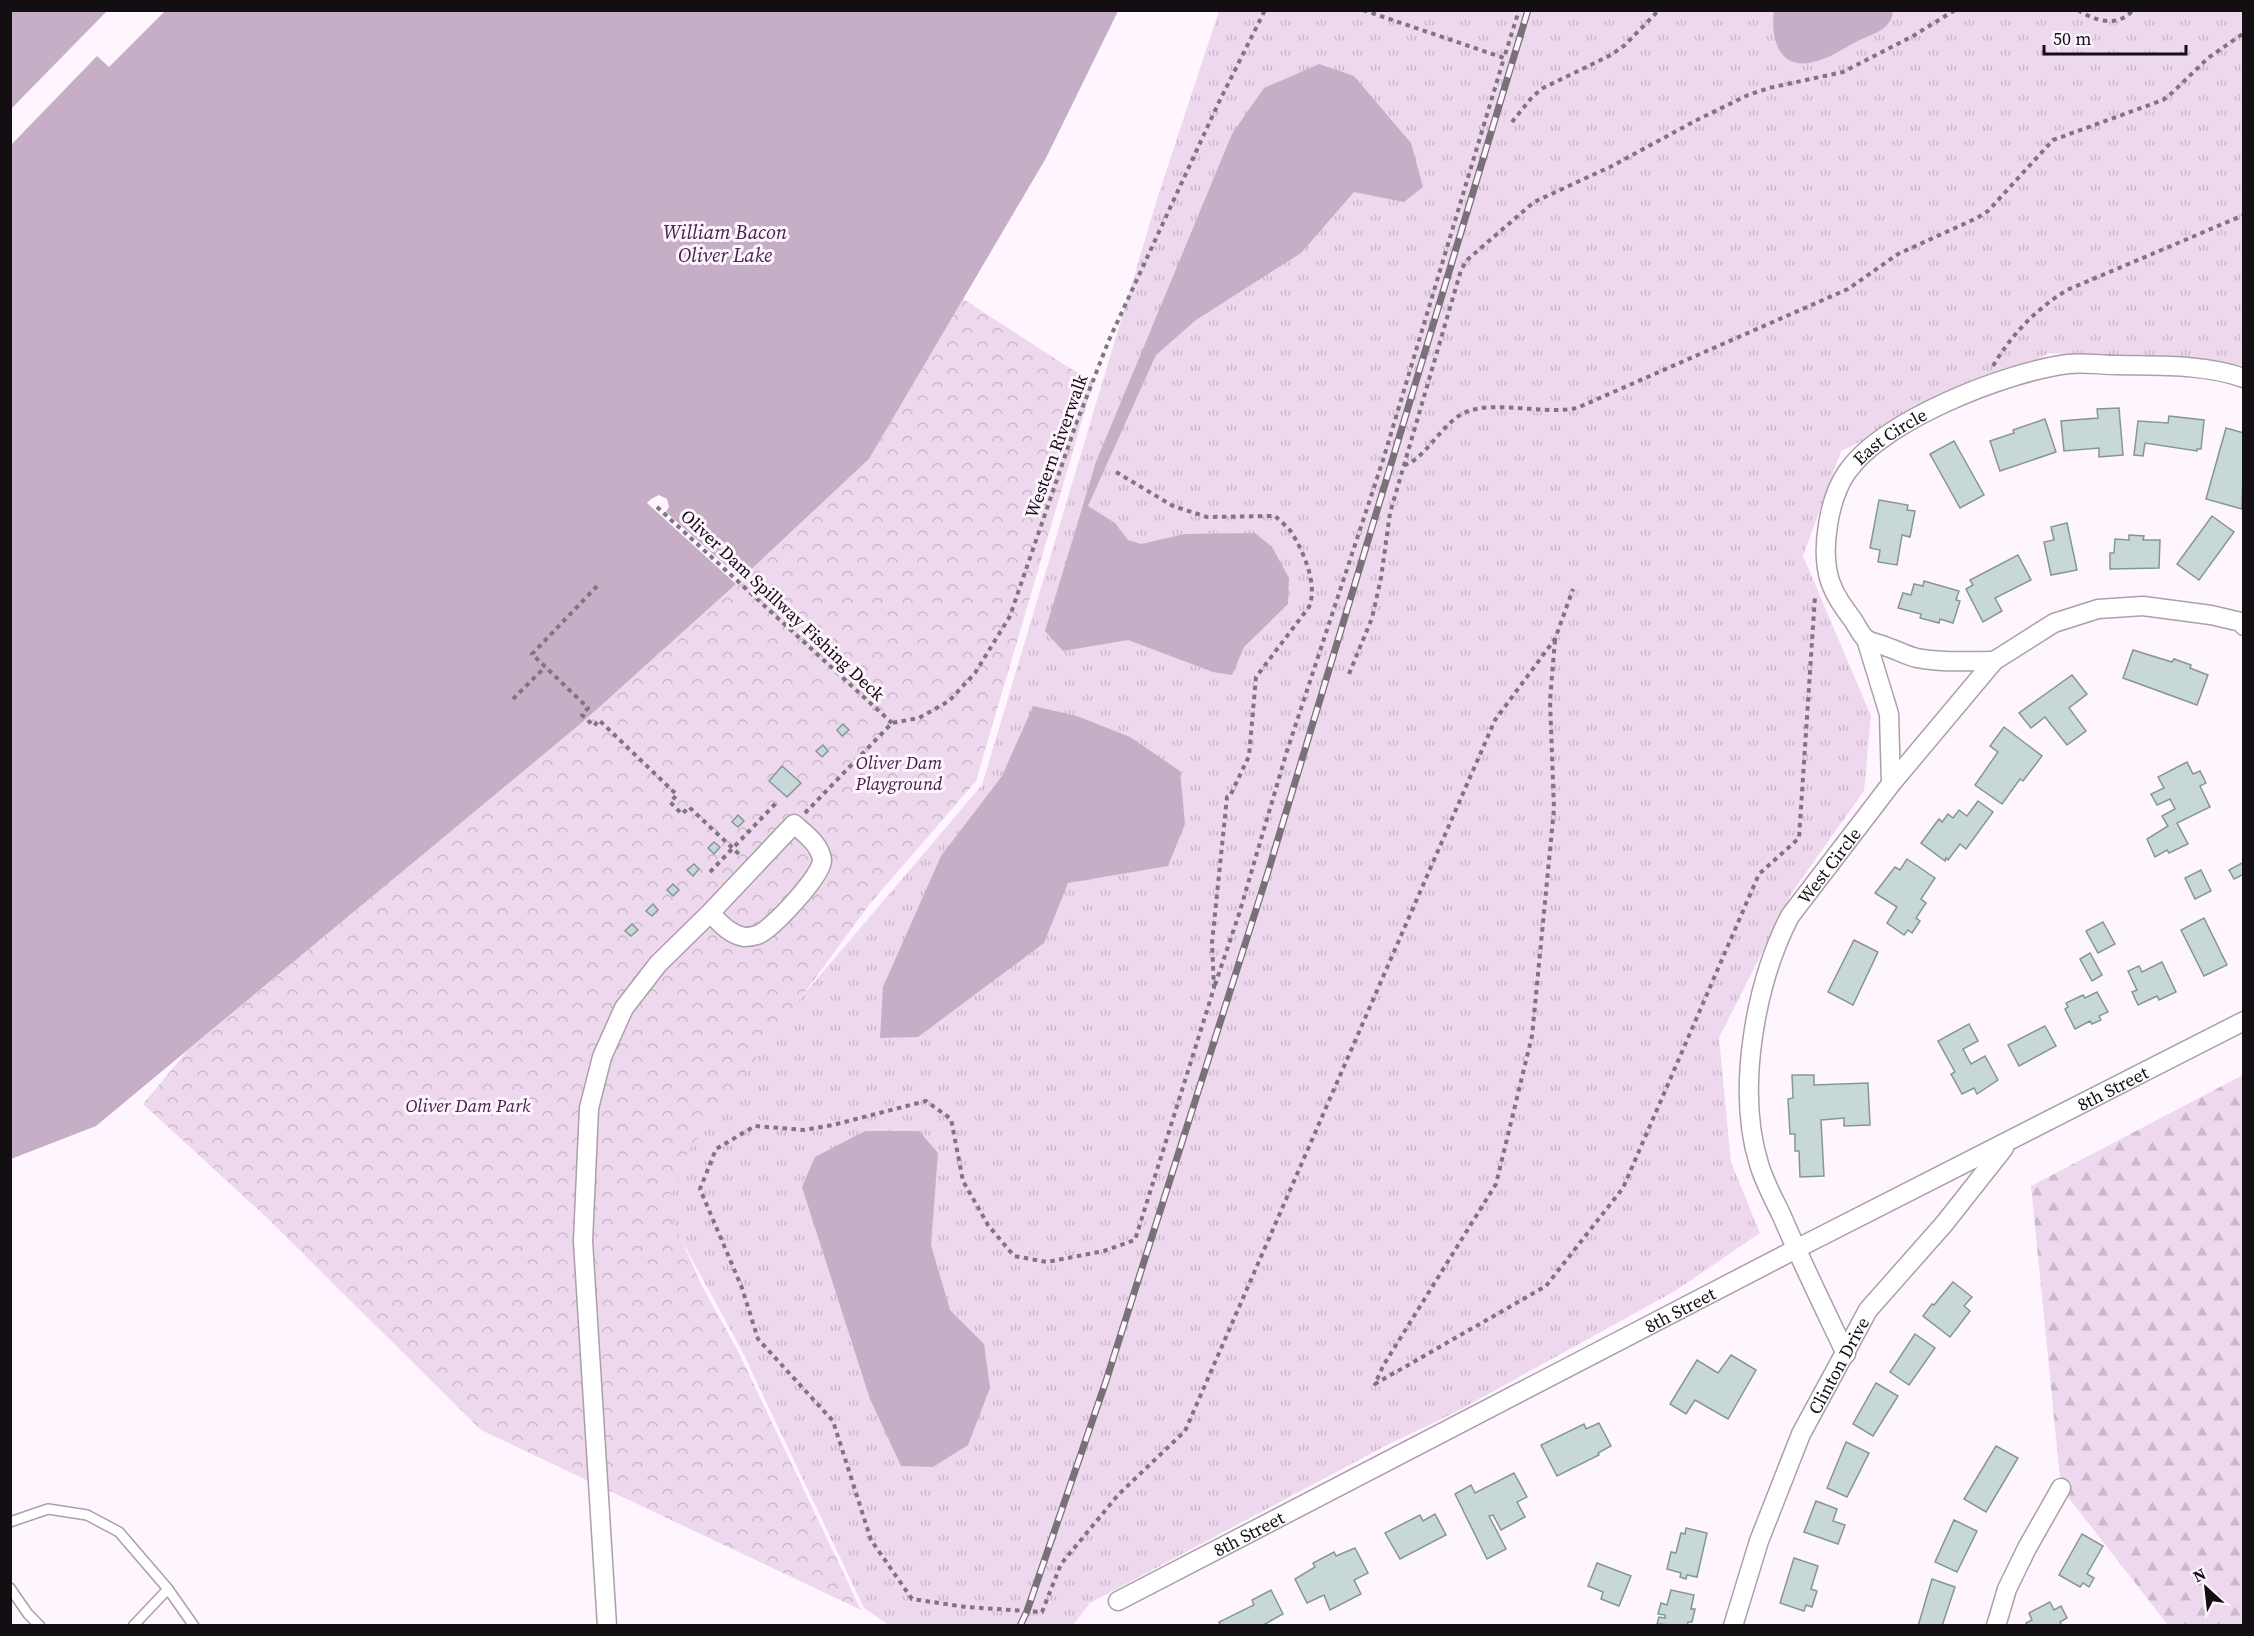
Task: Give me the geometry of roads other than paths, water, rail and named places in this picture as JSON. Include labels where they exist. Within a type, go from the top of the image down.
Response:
[{"type":"street","name":"East Circle","points":[[1866,639],[1839,602],[1829,580],[1827,535],[1836,492],[1847,471],[1878,441],[1918,416],[1988,385],[2070,364],[2207,369],[2244,378]]},
{"type":"street","name":"West Circle","points":[[1846,1354],[1759,1164],[1750,1117],[1748,1095],[1755,1022],[1763,982],[1790,916],[1891,784],[1994,661],[2054,623],[2098,609],[2143,606],[2211,615],[2243,622]]},
{"type":"street","points":[[1866,639],[1915,658],[1994,661]]},
{"type":"street","points":[[1866,639],[1889,714],[1891,784]]},
{"type":"street","points":[[607,1626],[583,1241],[589,1108],[602,1057],[624,1008],[658,964],[794,824],[819,848],[823,862],[818,874],[772,926],[758,935],[745,937],[729,931],[710,913]]},
{"type":"street","name":"8th Street","points":[[1118,1601],[1796,1249],[2244,1021]]},
{"type":"street","name":"Clinton Drive","points":[[1733,1626],[1759,1541],[1801,1434],[1868,1310],[1944,1224],[2009,1142]]},
{"type":"street","points":[[1996,1626],[2012,1578],[2061,1488]]},
{"type":"lane","points":[[10,1522],[48,1509],[87,1515],[119,1532],[168,1589],[194,1626]]},
{"type":"lane","points":[[10,1588],[28,1614],[40,1626]]},
{"type":"lane","points":[[134,1626],[168,1589]]},
{"type":"water","points":[[1893,10],[1888,24],[1878,32],[1825,59],[1801,63],[1785,57],[1779,50],[1774,31],[1774,11]]},
{"type":"water","points":[[10,11],[107,11],[11,109]]},
{"type":"water","name":"William Bacon Oliver Lake","points":[[165,11],[1118,11],[1046,158],[869,459],[741,579],[666,512],[669,507],[667,499],[659,495],[651,499],[647,503],[736,584],[585,720],[96,1126],[11,1159],[11,145],[97,56],[109,67]]},
{"type":"water","points":[[1319,64],[1354,76],[1411,143],[1423,187],[1404,202],[1354,192],[1301,253],[1196,320],[1156,355],[1088,506],[1115,523],[1128,540],[1141,544],[1185,534],[1255,533],[1272,547],[1289,578],[1288,604],[1244,647],[1232,675],[1213,672],[1128,640],[1063,651],[1045,631],[1096,462],[1232,134],[1264,88]]},
{"type":"water","points":[[1033,706],[1077,716],[1130,737],[1180,771],[1185,824],[1168,866],[1068,883],[1044,943],[918,1037],[880,1038],[883,987],[941,856],[1002,776]]},
{"type":"water","points":[[865,1131],[919,1131],[938,1153],[931,1245],[950,1310],[984,1344],[990,1388],[968,1445],[933,1467],[901,1466],[870,1399],[802,1187],[815,1157]]},
{"type":"railway","points":[[1020,1626],[1106,1381],[1268,872],[1528,10]]},
{"type":"park label","name":"Oliver Dam Playground","points":[[899,772]]},
{"type":"park label","name":"Oliver Dam Park","points":[[468,1105]]}]
